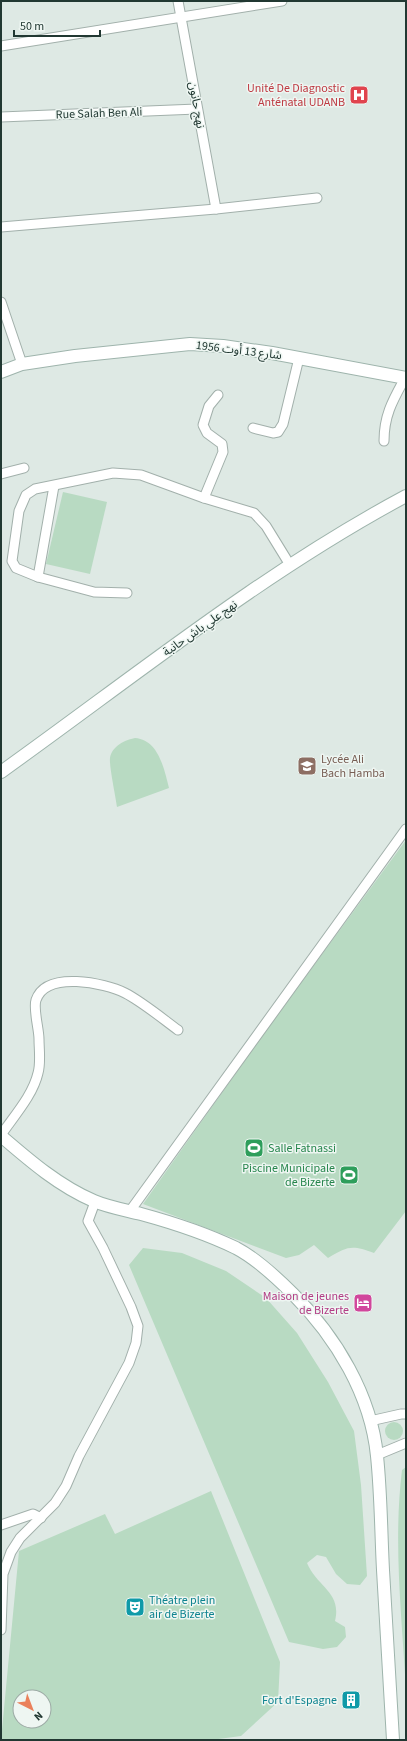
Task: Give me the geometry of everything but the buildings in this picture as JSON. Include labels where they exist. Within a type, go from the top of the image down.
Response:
[{"type":"street","name":"نهج حانون","points":[[178,1],[216,210]]},
{"type":"street","points":[[1,46],[282,1]]},
{"type":"street","name":"Rue Salah Ben Ali","points":[[1,117],[197,109]]},
{"type":"street","points":[[1,227],[216,210],[317,198]]},
{"type":"street","points":[[1,302],[22,364]]},
{"type":"street","name":"شارع 13 أوت 1956","points":[[1,372],[22,364],[75,356],[190,344],[223,346],[299,358],[405,378]]},
{"type":"street","points":[[253,428],[273,433],[278,432],[283,424],[299,358]]},
{"type":"street","points":[[384,441],[384,426],[388,410],[405,378]]},
{"type":"street","points":[[204,498],[223,452],[222,444],[207,434],[203,424],[209,406],[218,395]]},
{"type":"street","points":[[1,474],[24,468]]},
{"type":"street","points":[[127,594],[94,592],[38,577],[16,568],[12,561],[19,511],[26,494],[34,488],[54,486],[113,473],[141,475],[204,498],[254,513],[266,526],[290,565]]},
{"type":"street","points":[[38,577],[54,486]]},
{"type":"street","name":"نهج علي باش حانبة","points":[[1,772],[290,565],[337,535],[406,496]]},
{"type":"street","points":[[130,1211],[406,829]]},
{"type":"street","points":[[178,1030],[125,993],[104,986],[71,980],[58,983],[45,989],[36,1001],[39,1037],[39,1071],[27,1098],[1,1136],[38,1167],[63,1185],[95,1202],[179,1225],[212,1237],[239,1250],[263,1266],[284,1285],[305,1306],[328,1334],[350,1370],[363,1399],[370,1421],[377,1455],[393,1740]]},
{"type":"street","points":[[1,1630],[3,1574],[11,1552],[20,1538],[55,1503],[66,1486],[79,1456],[129,1363],[136,1343],[138,1326],[131,1307],[103,1248],[88,1221],[95,1202]]},
{"type":"street","points":[[370,1421],[406,1414]]},
{"type":"street","points":[[377,1455],[406,1443]]},
{"type":"street","points":[[1,1525],[33,1514],[41,1518]]},
{"type":"green space","points":[[63,492],[107,502],[90,574],[46,564]]},
{"type":"green space","points":[[135,738],[150,744],[155,750],[162,764],[169,788],[117,807],[110,762],[111,754],[116,747],[123,742]]},
{"type":"green space","points":[[406,840],[406,1211],[374,1253],[350,1248],[328,1258],[314,1245],[299,1255],[286,1258],[143,1204],[270,1025]]},
{"type":"green space","points":[[143,1248],[182,1253],[226,1271],[266,1298],[297,1333],[328,1382],[354,1431],[361,1485],[367,1576],[360,1585],[347,1584],[336,1574],[326,1557],[317,1555],[307,1563],[311,1571],[332,1596],[336,1611],[335,1621],[345,1627],[346,1637],[337,1647],[323,1649],[289,1642],[129,1265]]},
{"type":"green space","points":[[394,1422],[400,1425],[403,1431],[400,1437],[394,1440],[388,1437],[385,1431],[388,1425]]},
{"type":"green space","points":[[406,1467],[406,1690],[399,1580],[398,1525],[402,1470]]},
{"type":"green space","name":"Théatre plein air de Bizerte","points":[[211,1491],[280,1662],[278,1702],[241,1736],[211,1740],[1,1740],[19,1551],[105,1514],[115,1534]]},
{"type":"place","name":"Unité De Diagnostic Anténatal UDANB","points":[[359,95]]},
{"type":"place","name":"Lycée Ali Bach Hamba","points":[[307,766]]},
{"type":"place","name":"Salle Fatnassi","points":[[254,1148]]},
{"type":"place","name":"Piscine Municipale de Bizerte","points":[[349,1175]]},
{"type":"place","name":"Maison de jeunes de Bizerte","points":[[363,1303]]},
{"type":"place","name":"Théatre plein air de Bizerte","points":[[135,1607]]},
{"type":"place","name":"Fort d'Espagne","points":[[351,1700]]}]
